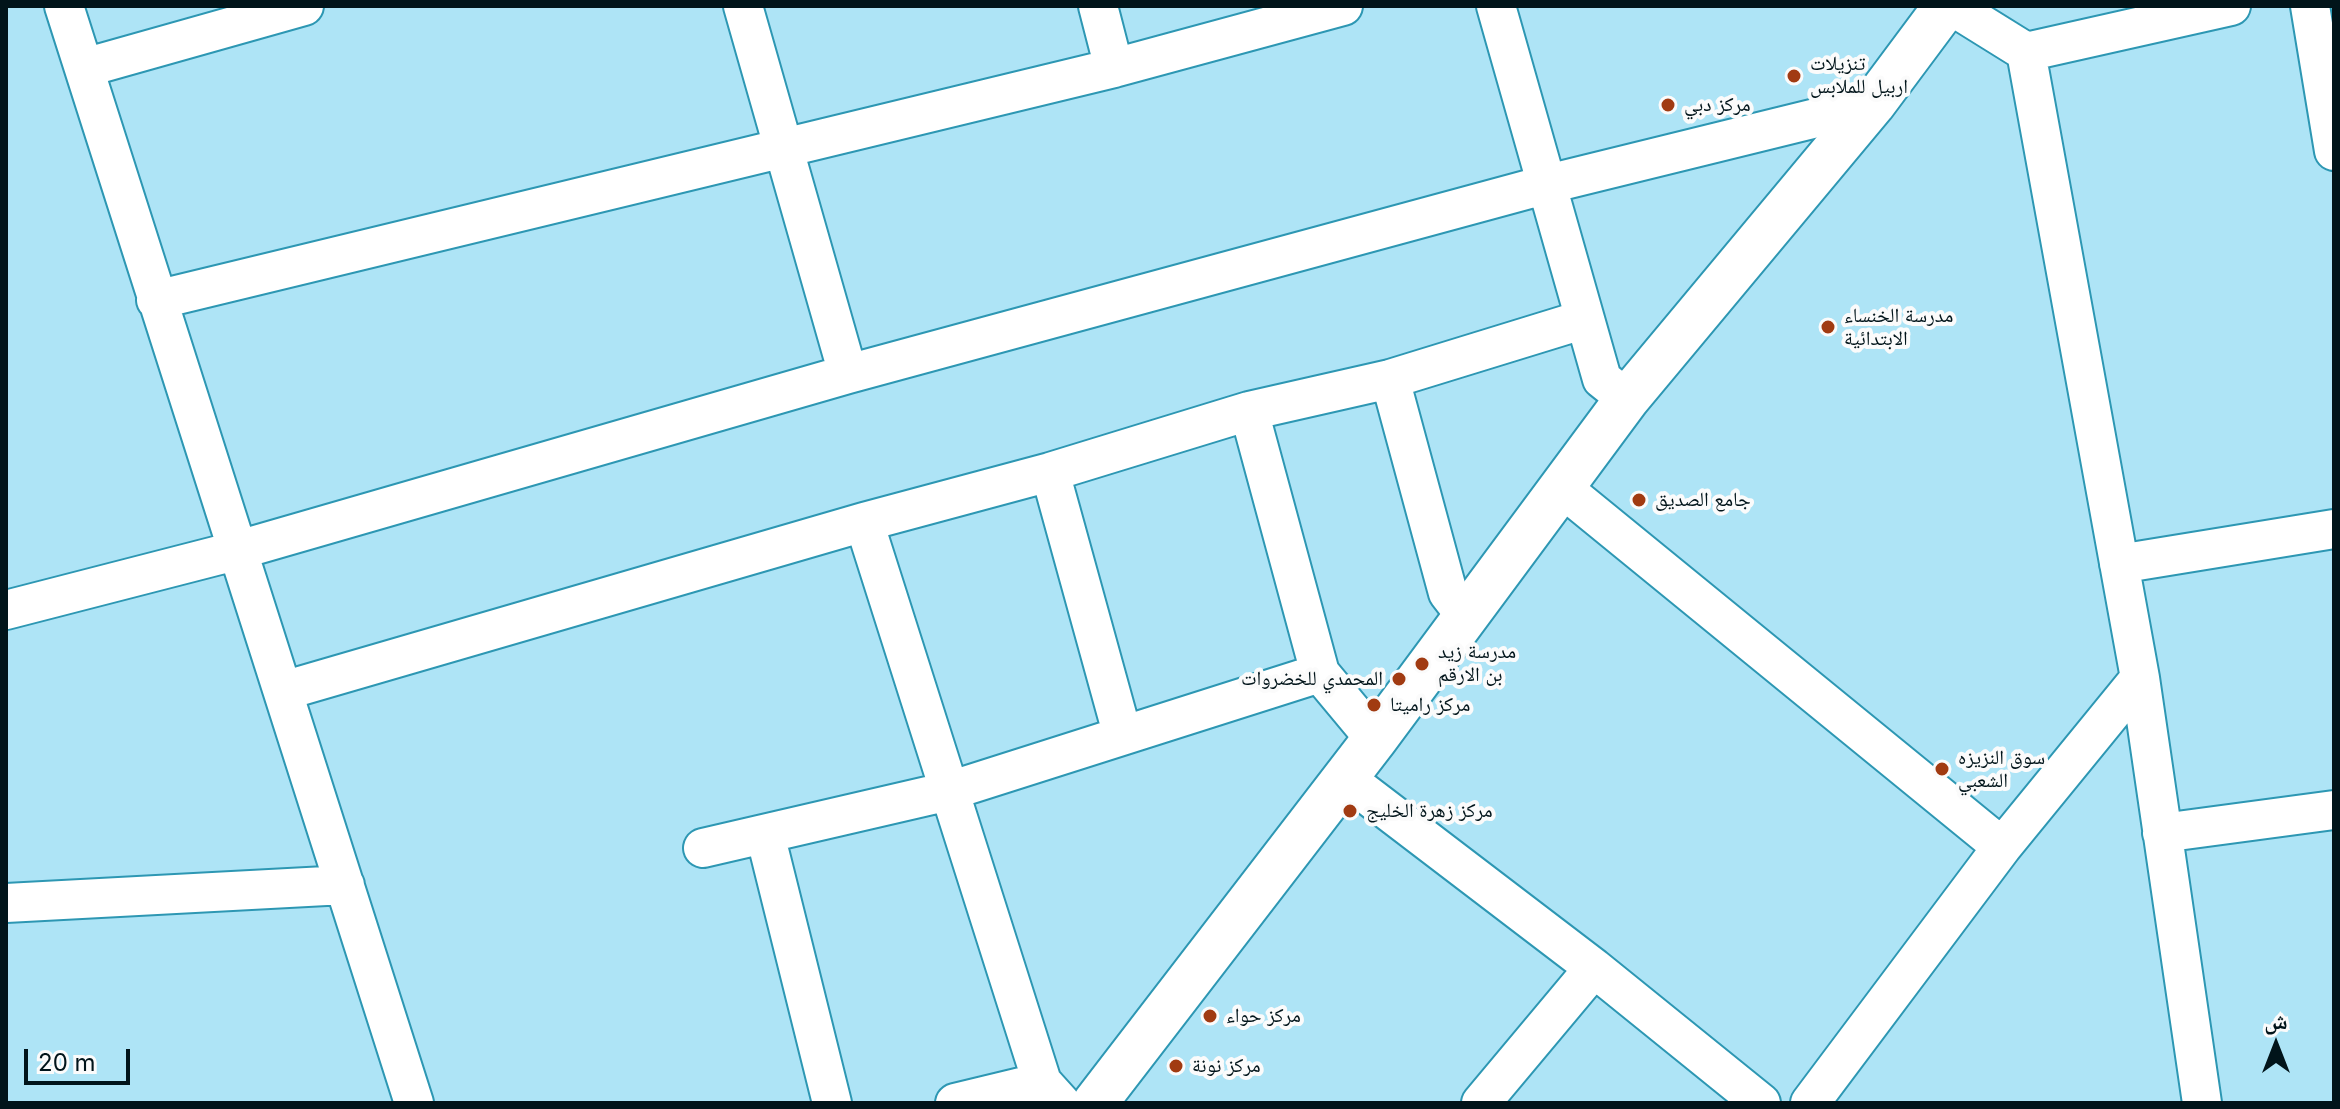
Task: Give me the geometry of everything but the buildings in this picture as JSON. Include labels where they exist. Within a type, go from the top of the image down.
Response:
[{"type":"street","points":[[64,6],[235,551],[283,691],[414,1103]]},
{"type":"street","points":[[84,68],[304,6]]},
{"type":"street","points":[[743,6],[848,374]]},
{"type":"street","points":[[1098,6],[1114,68]]},
{"type":"street","points":[[156,300],[785,150],[1114,68],[1343,6]]},
{"type":"street","points":[[1496,6],[1602,379],[1627,399]]},
{"type":"street","points":[[1095,1103],[1375,739],[1627,399],[1873,104],[1946,6]]},
{"type":"street","points":[[1952,6],[2026,52],[2231,6]]},
{"type":"street","points":[[2310,6],[2334,151]]},
{"type":"street","points":[[2026,52],[2140,678],[2202,1103]]},
{"type":"street","points":[[6,610],[235,551],[848,374],[1548,184],[1873,104]]},
{"type":"street","points":[[283,691],[864,522],[1050,472],[1249,411],[1390,379],[1585,319]]},
{"type":"street","points":[[1390,379],[1448,593],[1465,615]]},
{"type":"street","points":[[1249,411],[1320,673],[1375,739]]},
{"type":"street","points":[[1050,472],[1122,733]]},
{"type":"street","points":[[1561,487],[2002,847]]},
{"type":"street","points":[[864,522],[949,791],[1052,1092],[955,1103]]},
{"type":"street","points":[[2119,564],[2334,529]]},
{"type":"street","points":[[703,848],[949,791],[1122,733],[1320,673]]},
{"type":"street","points":[[1810,1103],[2002,847],[2140,678]]},
{"type":"street","points":[[1345,778],[1594,968],[1761,1103]]},
{"type":"street","points":[[2162,833],[2334,810]]},
{"type":"street","points":[[765,834],[832,1103]]},
{"type":"street","points":[[6,903],[345,885]]},
{"type":"street","points":[[1481,1103],[1594,968]]},
{"type":"place","name":"تنزيلات اربيل للملابس","points":[[1794,76]]},
{"type":"place","name":"مركز دبي","points":[[1668,105]]},
{"type":"place","name":"مدرسة الخنساء الابتدائية","points":[[1828,327]]},
{"type":"place","name":"جامع الصديق","points":[[1639,500]]},
{"type":"place","name":"مدرسة زيد بن الارقم","points":[[1422,664]]},
{"type":"place","name":"المحمدي للخضروات","points":[[1399,679]]},
{"type":"place","name":"مركز راميتا","points":[[1374,705]]},
{"type":"place","name":"سوق النزيزه الشعبي","points":[[1942,769]]},
{"type":"place","name":"مركز زهرة الخليج","points":[[1350,811]]},
{"type":"place","name":"مركز حواء","points":[[1210,1016]]},
{"type":"place","name":"مركز نونة","points":[[1176,1066]]}]
